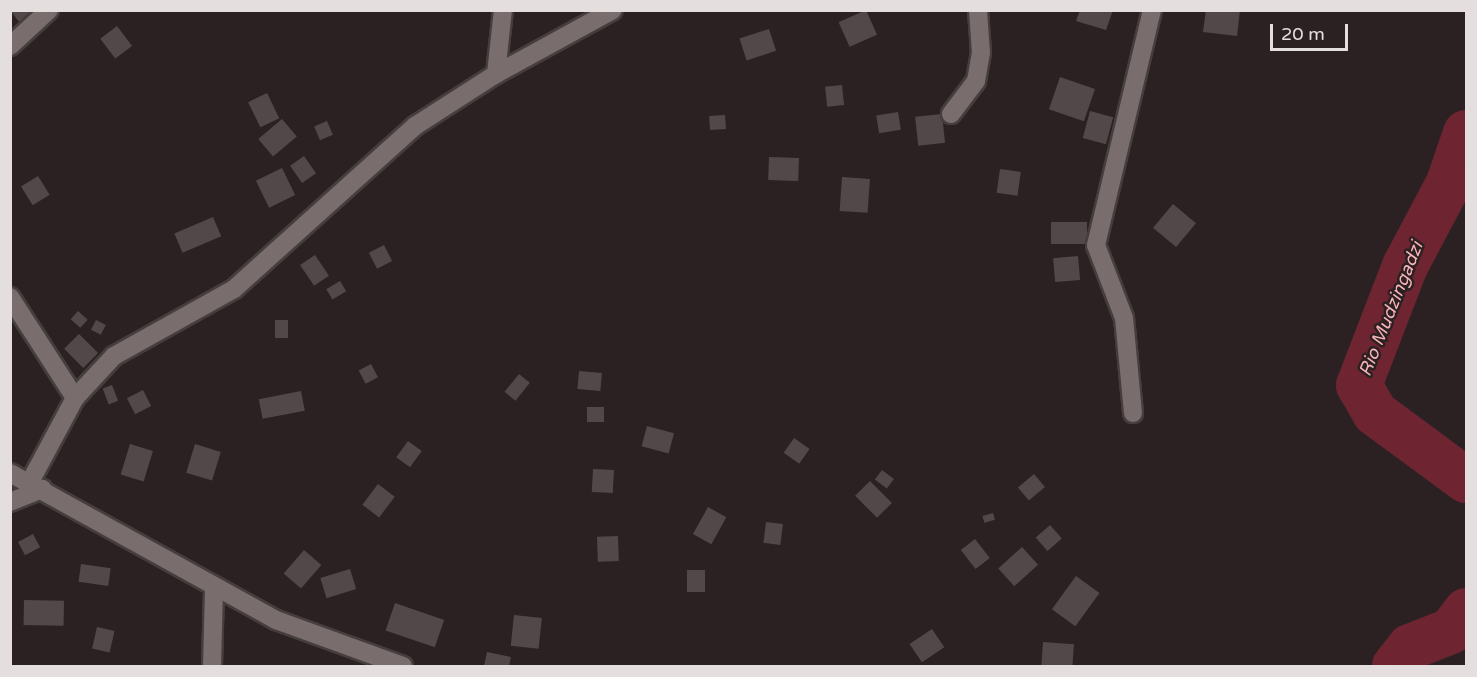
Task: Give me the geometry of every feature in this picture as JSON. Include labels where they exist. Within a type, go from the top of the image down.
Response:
[{"type":"street","points":[[10,46],[49,10]]},
{"type":"street","points":[[496,74],[503,10]]},
{"type":"street","points":[[10,502],[37,486],[75,398],[114,356],[243,282],[415,126],[496,74],[613,10]]},
{"type":"street","points":[[951,114],[976,81],[981,52],[978,10]]},
{"type":"street","points":[[1133,413],[1124,318],[1096,244],[1152,10]]},
{"type":"street","points":[[10,297],[75,398]]},
{"type":"street","points":[[10,473],[276,620],[403,666]]},
{"type":"street","points":[[212,666],[214,587]]},
{"type":"building","points":[[10,10],[37,10],[23,27]]},
{"type":"building","points":[[866,10],[877,35],[850,47],[839,22]]},
{"type":"building","points":[[1080,10],[1113,10],[1106,30],[1076,21]]},
{"type":"building","points":[[1206,10],[1240,10],[1237,36],[1203,32]]},
{"type":"building","points":[[117,26],[132,46],[115,59],[100,39]]},
{"type":"building","points":[[769,29],[776,51],[747,60],[740,39]]},
{"type":"building","points":[[1060,77],[1095,89],[1084,121],[1049,109]]},
{"type":"building","points":[[842,85],[844,105],[827,107],[825,87]]},
{"type":"building","points":[[267,93],[279,118],[260,127],[248,102]]},
{"type":"building","points":[[1090,111],[1113,117],[1106,144],[1083,138]]},
{"type":"building","points":[[898,112],[901,130],[879,133],[876,115]]},
{"type":"building","points":[[942,114],[945,143],[918,146],[915,117]]},
{"type":"building","points":[[725,115],[726,129],[710,130],[709,116]]},
{"type":"building","points":[[282,119],[297,137],[273,157],[258,139]]},
{"type":"building","points":[[327,121],[333,135],[320,140],[314,126]]},
{"type":"building","points":[[304,156],[316,173],[302,183],[290,166]]},
{"type":"building","points":[[769,157],[799,158],[798,181],[768,180]]},
{"type":"building","points":[[282,168],[295,195],[269,208],[256,181]]},
{"type":"building","points":[[1000,169],[1021,172],[1017,196],[997,193]]},
{"type":"building","points":[[38,176],[50,195],[33,205],[21,187]]},
{"type":"building","points":[[842,177],[870,179],[868,213],[840,211]]},
{"type":"building","points":[[1173,204],[1196,223],[1176,247],[1153,228]]},
{"type":"building","points":[[213,217],[221,236],[183,253],[174,233]]},
{"type":"building","points":[[1051,222],[1087,222],[1087,244],[1051,244]]},
{"type":"building","points":[[384,245],[392,261],[377,269],[369,253]]},
{"type":"building","points":[[315,255],[329,276],[314,286],[300,265]]},
{"type":"building","points":[[1078,256],[1080,280],[1055,282],[1053,258]]},
{"type":"building","points":[[340,281],[346,291],[332,300],[326,289]]},
{"type":"building","points":[[78,311],[88,320],[80,328],[71,319]]},
{"type":"building","points":[[96,320],[106,325],[101,335],[91,330]]},
{"type":"building","points":[[275,320],[288,320],[288,338],[275,338]]},
{"type":"building","points":[[79,334],[98,353],[83,368],[64,349]]},
{"type":"building","points":[[371,364],[378,377],[366,384],[359,371]]},
{"type":"building","points":[[579,371],[602,373],[600,391],[577,389]]},
{"type":"building","points":[[519,374],[530,383],[515,401],[505,392]]},
{"type":"building","points":[[112,385],[118,401],[109,404],[103,389]]},
{"type":"building","points":[[143,390],[151,406],[135,414],[127,398]]},
{"type":"building","points":[[301,391],[305,411],[263,419],[259,399]]},
{"type":"building","points":[[587,407],[604,407],[604,422],[587,422]]},
{"type":"building","points":[[647,426],[674,433],[669,454],[642,446]]},
{"type":"building","points":[[794,438],[810,449],[799,464],[784,453]]},
{"type":"building","points":[[408,441],[422,451],[410,467],[396,457]]},
{"type":"building","points":[[130,444],[153,451],[144,482],[121,475]]},
{"type":"building","points":[[195,444],[221,452],[212,481],[186,473]]},
{"type":"building","points":[[593,469],[614,470],[613,493],[592,492]]},
{"type":"building","points":[[882,470],[894,479],[887,489],[875,480]]},
{"type":"building","points":[[1034,474],[1045,487],[1029,501],[1018,487]]},
{"type":"building","points":[[870,481],[892,503],[877,518],[855,496]]},
{"type":"building","points":[[378,484],[395,497],[379,517],[362,505]]},
{"type":"building","points":[[708,507],[726,517],[711,544],[693,534]]},
{"type":"building","points":[[993,513],[995,520],[984,523],[982,516]]},
{"type":"building","points":[[766,522],[783,524],[780,545],[763,543]]},
{"type":"building","points":[[1050,525],[1062,539],[1047,551],[1036,537]]},
{"type":"building","points":[[33,534],[40,547],[25,555],[18,542]]},
{"type":"building","points":[[618,536],[619,561],[598,562],[597,537]]},
{"type":"building","points":[[975,539],[990,558],[976,569],[961,550]]},
{"type":"building","points":[[1022,547],[1038,565],[1014,586],[998,568]]},
{"type":"building","points":[[304,550],[321,565],[301,588],[284,573]]},
{"type":"building","points":[[81,564],[111,568],[108,586],[78,582]]},
{"type":"building","points":[[350,569],[356,589],[326,598],[320,578]]},
{"type":"building","points":[[687,570],[705,570],[705,592],[687,592]]},
{"type":"building","points":[[1076,576],[1099,593],[1075,626],[1052,609]]},
{"type":"building","points":[[24,600],[64,601],[64,626],[24,625]]},
{"type":"building","points":[[395,603],[444,620],[435,647],[386,630]]},
{"type":"building","points":[[514,615],[542,618],[539,649],[511,646]]},
{"type":"building","points":[[97,627],[115,631],[110,652],[92,648]]},
{"type":"building","points":[[932,629],[944,647],[922,662],[910,644]]},
{"type":"building","points":[[1043,642],[1074,644],[1072,666],[1041,666]]},
{"type":"building","points":[[487,652],[511,657],[509,666],[484,666]]},
{"type":"waterway","name":"Rio Mudzingadzi","points":[[1466,133],[1449,183],[1405,266],[1359,385],[1375,413],[1466,480]]},
{"type":"waterway","name":"Rio Mudzingadzi","points":[[1395,666],[1410,647],[1451,631],[1466,611]]}]
